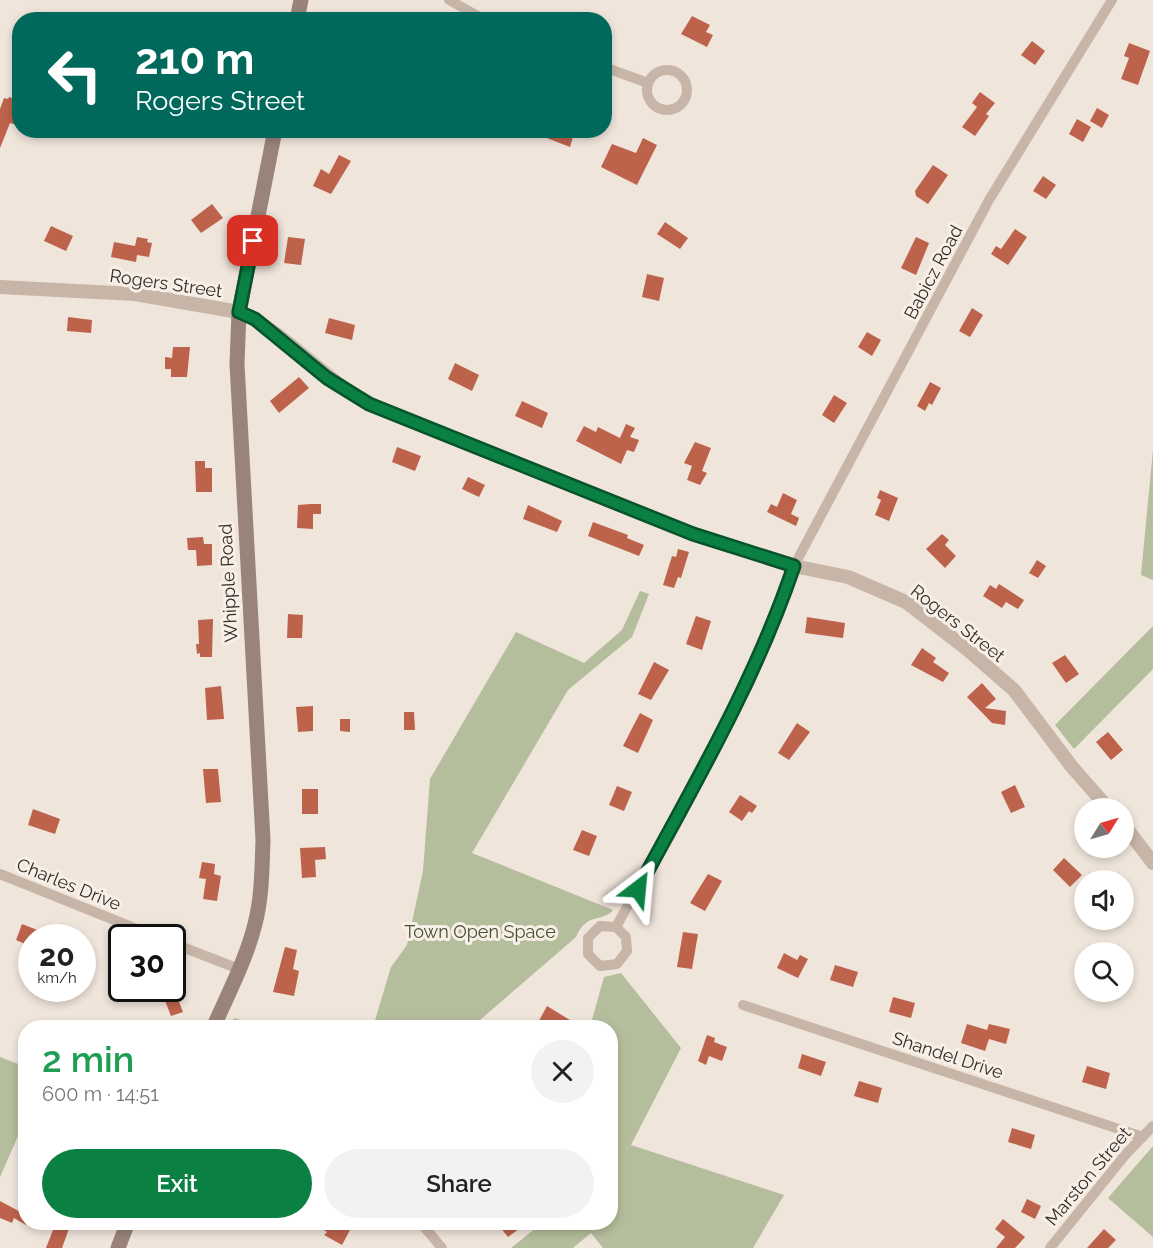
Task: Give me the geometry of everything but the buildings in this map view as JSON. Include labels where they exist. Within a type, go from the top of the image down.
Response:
[{"type":"main road","name":"Whipple Road","points":[[217,1020],[239,969],[255,924],[262,881],[263,840],[237,364],[239,312],[273,138]]},
{"type":"main road","points":[[118,1248],[125,1230]]},
{"type":"street","points":[[449,0],[471,12]]},
{"type":"street","name":"Babicz Road","points":[[616,927],[748,684],[769,638],[794,566],[989,200],[1112,0]]},
{"type":"street","points":[[612,70],[648,82]]},
{"type":"street","name":"Rogers Street","points":[[0,287],[135,294],[239,312],[255,319],[327,378],[369,404],[693,534],[794,566],[848,577],[877,588],[906,602],[968,650],[1014,690],[1072,767],[1099,798]]},
{"type":"street","points":[[1134,838],[1153,863]]},
{"type":"street","name":"Charles Drive","points":[[0,874],[124,924]]},
{"type":"street","points":[[186,948],[239,969]]},
{"type":"street","name":"Shandel Drive","points":[[743,1005],[1143,1137]]},
{"type":"street","name":"Marston Street","points":[[1050,1248],[1153,1126]]},
{"type":"street","points":[[427,1230],[442,1248]]},
{"type":"green space","points":[[1153,450],[1153,580],[1141,575]]},
{"type":"green space","name":"Town Open Space","points":[[640,591],[649,594],[632,637],[568,690],[472,853],[613,910],[585,924],[576,937],[480,1020],[375,1020],[391,967],[407,945],[423,871],[430,779],[516,632],[584,663],[622,630]]},
{"type":"green space","points":[[1153,626],[1153,669],[1074,749],[1055,725]]},
{"type":"green space","points":[[621,973],[681,1048],[631,1145],[784,1195],[753,1248],[603,1248],[591,1233],[573,1248],[511,1248],[533,1230],[618,1230],[618,1020],[592,1020],[604,977]]},
{"type":"green space","points":[[0,1057],[18,1064],[18,1136],[0,1177]]},
{"type":"green space","points":[[1153,1146],[1153,1237],[1108,1198]]},
{"type":"route","points":[[253,241],[239,312],[255,319],[327,378],[369,404],[693,534],[794,566],[769,638],[748,684],[638,889]]}]
